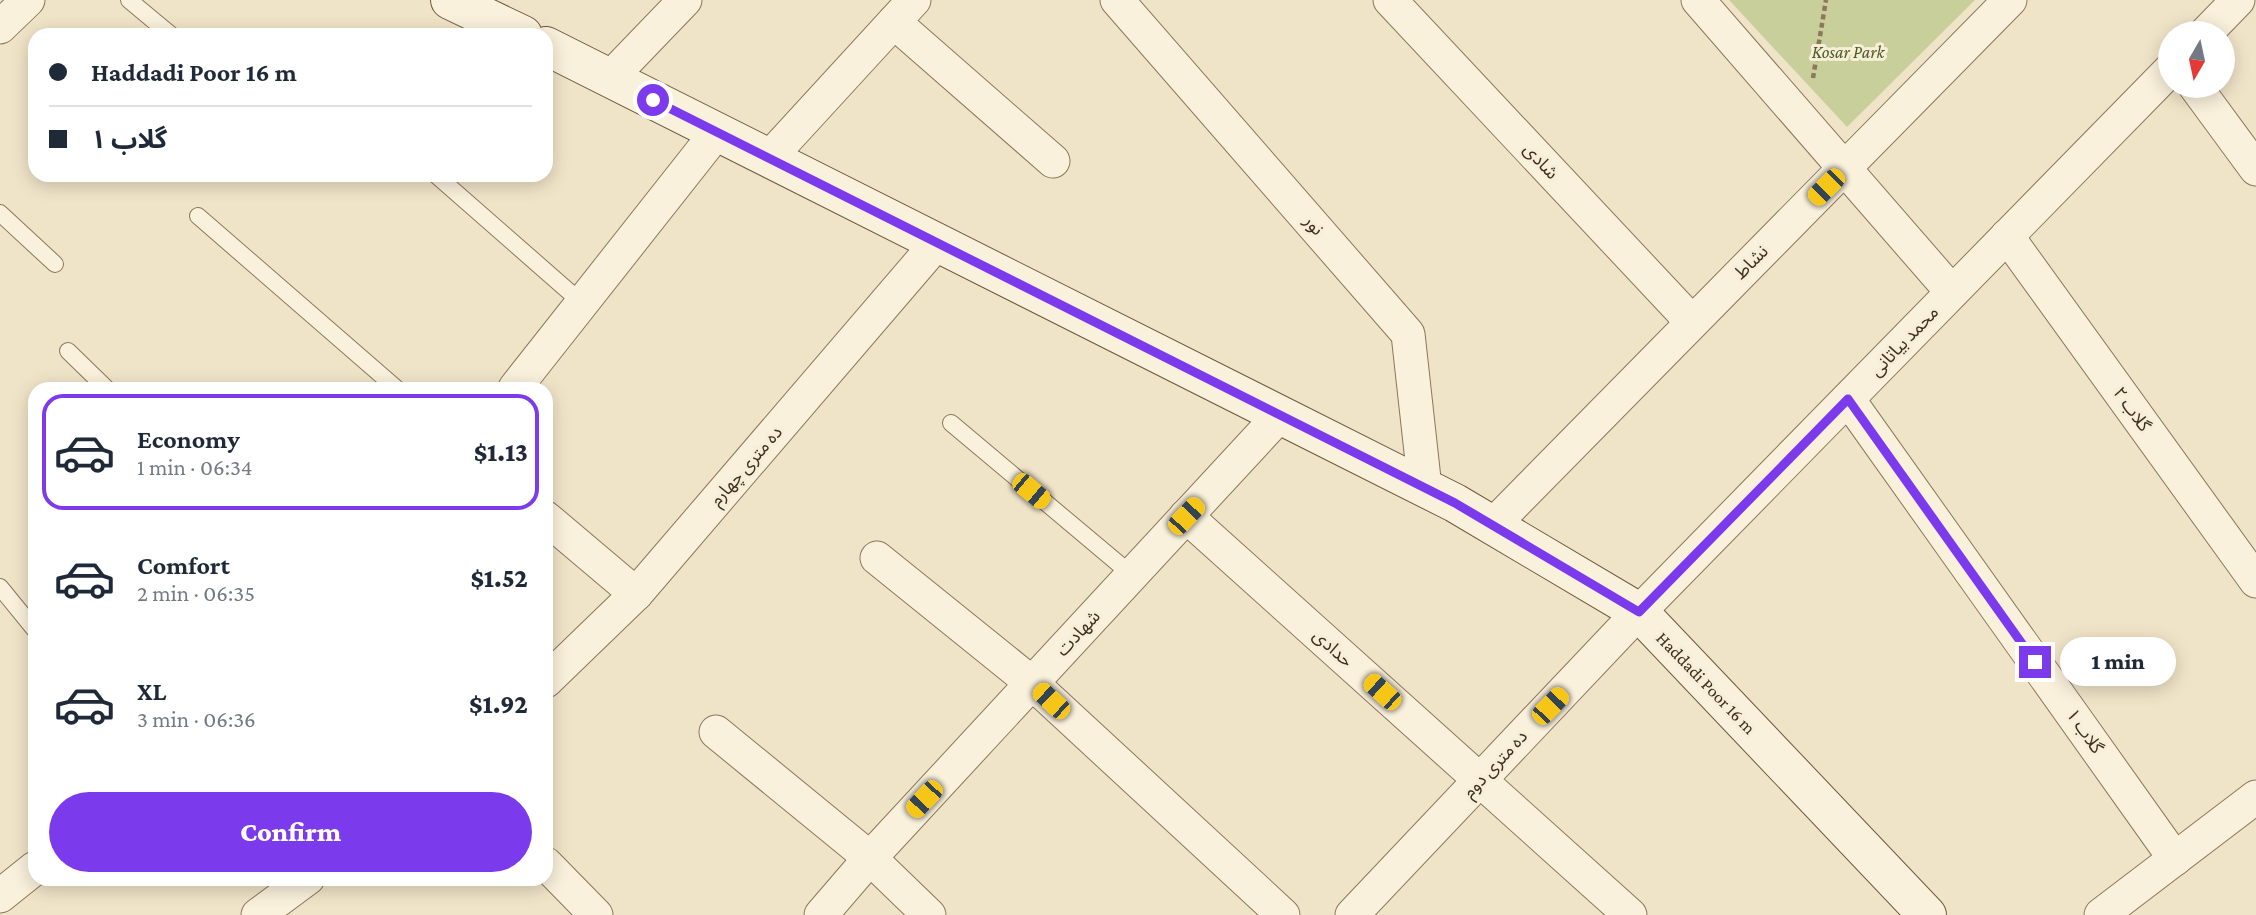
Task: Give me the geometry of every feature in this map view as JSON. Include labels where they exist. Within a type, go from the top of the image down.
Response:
[{"type":"street","points":[[0,27],[28,0]]},
{"type":"street","points":[[450,0],[508,28]]},
{"type":"street","points":[[610,78],[685,0]]},
{"type":"street","name":"نور","points":[[1117,0],[1408,334],[1425,488]]},
{"type":"street","name":"شادی","points":[[1390,0],[1692,322]]},
{"type":"street","points":[[1698,0],[1952,292]]},
{"type":"street","name":"نشاط","points":[[1493,525],[2010,0]]},
{"type":"street","points":[[2218,21],[2238,0]]},
{"type":"street","points":[[769,158],[904,11],[1053,161]]},
{"type":"street","name":"Haddadi Poor 16 m","points":[[553,50],[1425,488],[1639,612],[1927,915]]},
{"type":"street","name":"محمد بیاتانی","points":[[1639,612],[2158,82]]},
{"type":"street","points":[[2204,98],[2256,169]]},
{"type":"street","points":[[520,382],[718,132]]},
{"type":"street","name":"گلاب ۲","points":[[2007,236],[2256,581]]},
{"type":"street","name":"ده متری چهارم","points":[[553,674],[636,594],[937,243]]},
{"type":"street","name":"گلاب ۱","points":[[1848,399],[2175,859]]},
{"type":"street","name":"شهادت","points":[[821,915],[870,858],[1280,415]]},
{"type":"street","name":"حدادی","points":[[1186,516],[1630,915]]},
{"type":"street","points":[[553,524],[636,594]]},
{"type":"street","points":[[877,558],[1032,683],[1283,915]]},
{"type":"street","name":"ده متری دوم","points":[[1352,915],[1639,612]]},
{"type":"street","points":[[716,732],[870,858],[929,915]]},
{"type":"street","points":[[2101,915],[2256,797]]},
{"type":"street","points":[[553,871],[596,915]]},
{"type":"street","points":[[0,896],[28,874]]},
{"type":"street","points":[[258,915],[297,886]]},
{"type":"lane","points":[[129,0],[163,28]]},
{"type":"lane","points":[[444,182],[582,303]]},
{"type":"lane","points":[[0,213],[55,264]]},
{"type":"lane","points":[[198,216],[389,382]]},
{"type":"lane","points":[[68,351],[100,382]]},
{"type":"lane","points":[[951,423],[1132,575]]},
{"type":"lane","points":[[0,587],[28,621]]},
{"type":"path","points":[[1805,122],[1826,0]]},
{"type":"green space","name":"Kosar Park","points":[[1729,0],[1975,0],[1847,127]]},
{"type":"route","points":[[653,100],[1455,503],[1639,612],[1848,399],[2035,662]]}]
